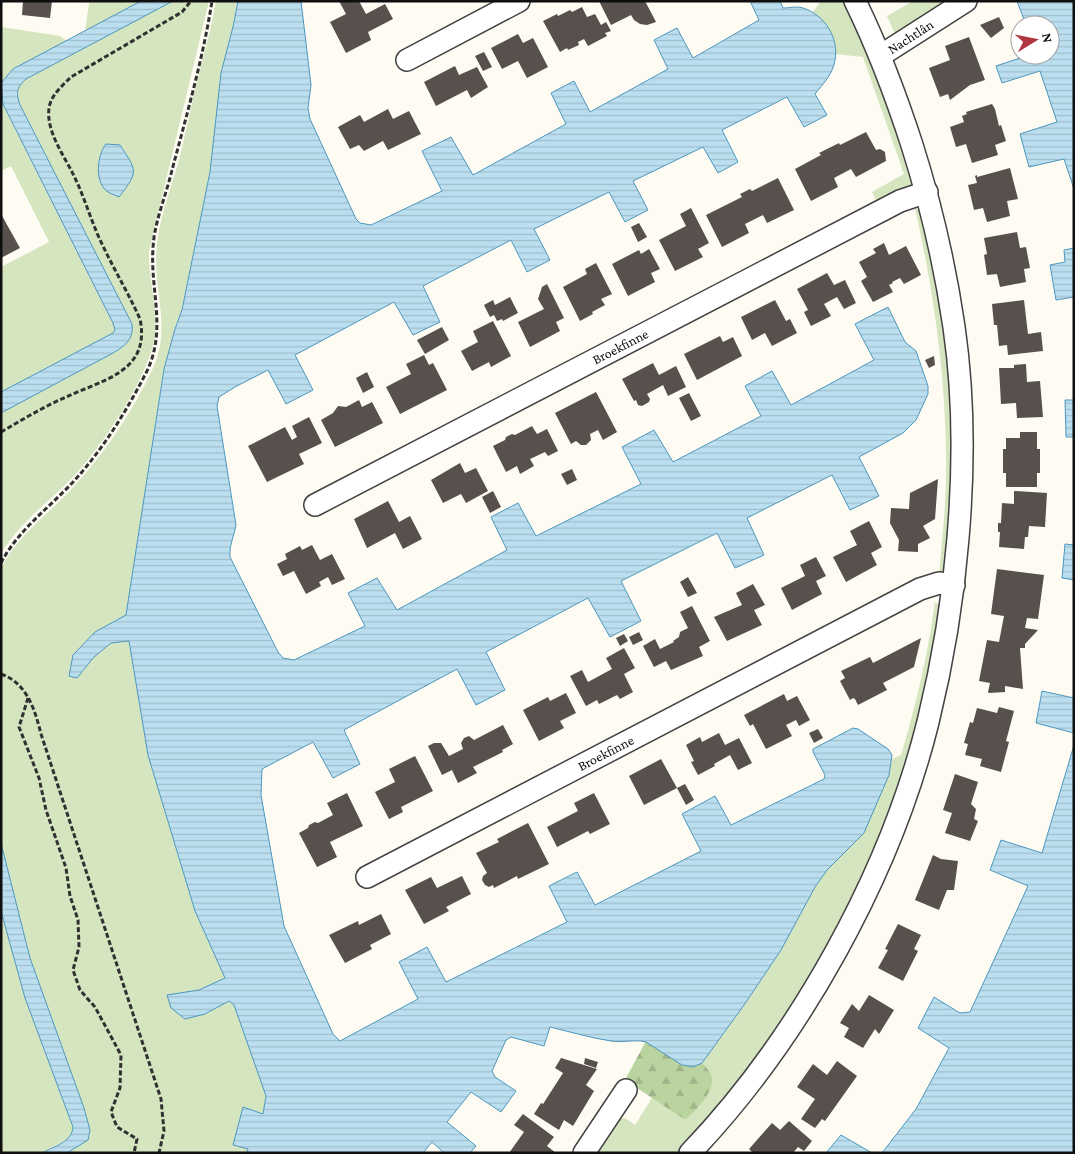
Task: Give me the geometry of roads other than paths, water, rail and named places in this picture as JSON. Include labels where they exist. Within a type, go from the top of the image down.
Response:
[{"type":"street","points":[[406,60],[519,1]]},
{"type":"street","points":[[690,1153],[739,1097],[798,1015],[834,954],[864,896],[899,813],[928,724],[954,585],[961,503],[962,410],[952,311],[927,192],[901,110],[880,56],[855,1]]},
{"type":"street","name":"Nachtlân","points":[[880,56],[966,1]]},
{"type":"street","name":"Broekfinne","points":[[315,505],[900,201],[927,192]]},
{"type":"street","name":"Broekfinne","points":[[367,877],[920,589],[939,583],[954,585]]},
{"type":"street","points":[[584,1153],[626,1090]]},
{"type":"water","points":[[141,1],[173,1],[26,79],[20,85],[18,94],[20,105],[132,324],[132,334],[125,345],[113,353],[1,413],[1,392],[113,333],[115,330],[3,104],[1,83],[13,69]]},
{"type":"water","points":[[238,1],[301,1],[311,85],[308,108],[310,119],[356,219],[360,223],[371,225],[442,191],[422,151],[451,137],[473,175],[566,124],[551,93],[574,81],[590,112],[668,69],[654,40],[677,28],[693,58],[759,20],[750,1],[780,1],[783,8],[801,7],[818,16],[829,28],[836,52],[832,70],[815,94],[827,115],[804,127],[787,97],[722,130],[738,162],[718,173],[703,147],[633,181],[648,210],[625,222],[609,192],[534,229],[550,260],[527,272],[511,240],[423,286],[440,322],[413,335],[394,302],[295,355],[313,390],[286,404],[268,370],[219,397],[217,406],[236,525],[230,557],[278,652],[283,658],[294,660],[365,626],[348,593],[377,578],[397,610],[507,550],[491,517],[518,503],[536,536],[641,484],[622,447],[654,430],[673,462],[761,416],[745,386],[772,371],[791,405],[874,360],[855,324],[888,307],[905,342],[916,351],[928,386],[928,394],[916,420],[903,433],[859,457],[879,496],[850,510],[832,475],[747,518],[764,555],[735,568],[717,533],[621,581],[641,621],[610,637],[588,598],[486,652],[505,690],[476,705],[457,669],[344,730],[360,764],[333,778],[313,742],[262,769],[261,795],[284,926],[333,1034],[340,1041],[418,999],[399,962],[427,947],[446,982],[567,922],[549,886],[577,872],[595,905],[701,851],[682,814],[715,796],[731,825],[824,779],[825,775],[813,749],[853,728],[858,729],[888,749],[892,755],[889,775],[864,833],[827,870],[815,887],[781,950],[702,1063],[693,1067],[682,1065],[646,1042],[611,1041],[550,1027],[544,1046],[511,1037],[506,1040],[492,1071],[495,1077],[516,1091],[501,1112],[471,1092],[447,1122],[476,1146],[470,1153],[444,1153],[432,1142],[423,1153],[247,1153],[248,1149],[233,1145],[243,1107],[263,1114],[266,1096],[234,1005],[229,1001],[205,1014],[185,1019],[171,1008],[167,995],[199,990],[225,978],[195,911],[148,755],[129,641],[111,643],[94,657],[77,678],[69,676],[73,655],[95,632],[126,615],[164,369],[182,310],[210,172],[221,73]]},
{"type":"water","points":[[1017,1],[1074,1],[1074,189],[1064,159],[1029,167],[1020,134],[1057,122],[1040,71],[1002,83],[996,66],[1010,61],[1010,65],[1060,65],[1060,15],[1022,15]]},
{"type":"water","points":[[106,144],[120,145],[132,166],[133,176],[119,197],[109,193],[104,188],[99,176],[99,162]]},
{"type":"water","points":[[1074,248],[1074,297],[1056,300],[1050,265],[1065,262],[1064,250]]},
{"type":"water","points":[[1065,400],[1074,400],[1074,437],[1066,437]]},
{"type":"water","points":[[1065,544],[1074,545],[1074,580],[1062,578]]},
{"type":"water","points":[[1042,691],[1074,698],[1074,733],[1036,723]]},
{"type":"water","points":[[1074,745],[1074,1153],[882,1153],[916,1109],[949,1048],[918,1028],[934,997],[960,1013],[970,1012],[1028,886],[990,870],[1001,840],[1042,853]]},
{"type":"water","points":[[1,843],[30,958],[84,1108],[90,1130],[88,1140],[67,1153],[42,1153],[66,1140],[70,1136],[73,1127],[25,998],[1,911]]},
{"type":"water","points":[[841,1135],[872,1153],[826,1153]]}]
